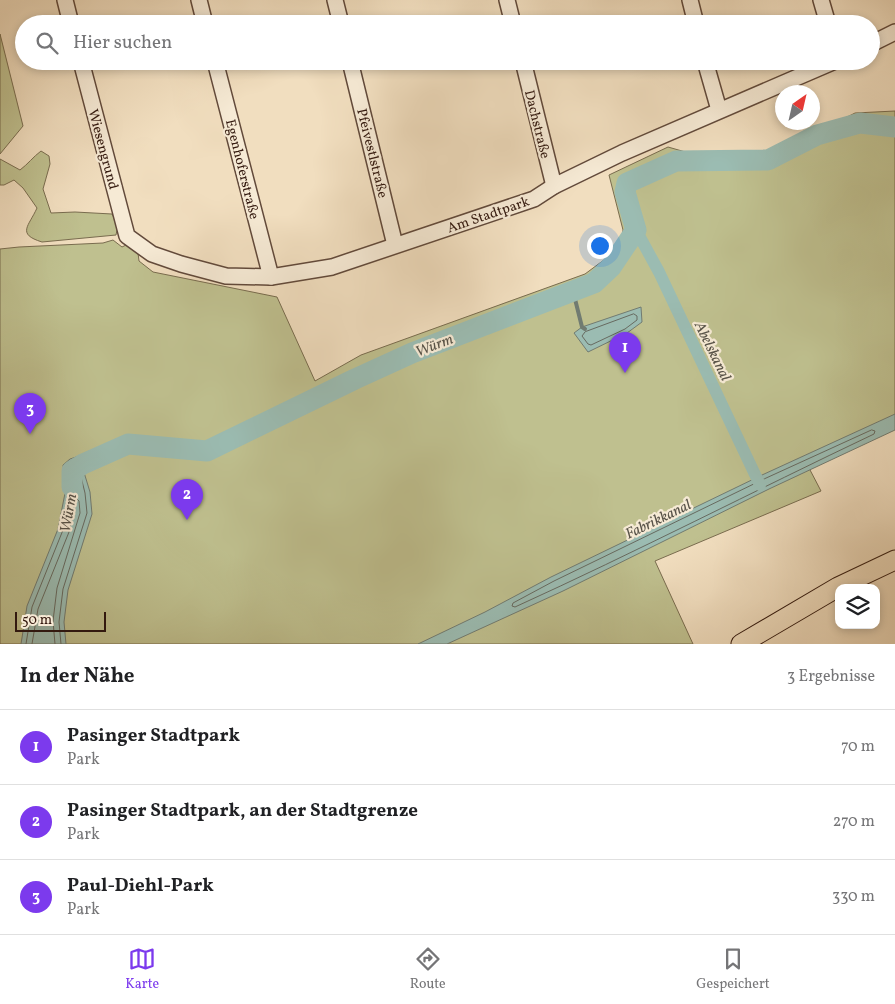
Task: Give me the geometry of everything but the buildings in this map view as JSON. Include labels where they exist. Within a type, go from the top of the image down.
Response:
[{"type":"main road","points":[[741,644],[838,587],[895,560]]},
{"type":"street","points":[[65,0],[69,15]]},
{"type":"street","points":[[199,0],[203,15]]},
{"type":"street","points":[[336,0],[339,15]]},
{"type":"street","points":[[507,0],[511,15]]},
{"type":"street","points":[[690,0],[694,15]]},
{"type":"street","points":[[821,0],[825,15]]},
{"type":"street","points":[[880,40],[895,32]]},
{"type":"street","name":"Wiesengrund","points":[[83,70],[127,236]]},
{"type":"street","name":"Egenhoferstraße","points":[[217,70],[271,277]]},
{"type":"street","name":"Pfeivestlstraße","points":[[352,70],[396,245]]},
{"type":"street","name":"Dachstraße","points":[[524,70],[554,186]]},
{"type":"street","points":[[708,70],[719,110]]},
{"type":"street","name":"Am Stadtpark","points":[[127,236],[152,254],[226,276],[271,277],[332,267],[534,198],[554,186],[622,153],[814,70]]},
{"type":"green space","points":[[0,34],[23,126],[0,154]]},
{"type":"green space","points":[[895,111],[895,428],[809,468],[821,491],[655,561],[693,644],[0,644],[0,249],[103,243],[113,240],[122,247],[126,245],[138,253],[139,261],[153,272],[277,297],[315,381],[361,355],[585,274],[620,248],[623,230],[609,175],[668,147],[745,169],[855,113]]},
{"type":"green space","points":[[41,151],[49,156],[50,164],[43,189],[51,213],[112,214],[118,225],[116,235],[42,242],[29,236],[27,232],[28,225],[37,208],[23,188],[14,180],[0,185],[0,159],[20,170]]},
{"type":"water","points":[[641,307],[642,322],[627,333],[588,352],[574,333],[582,327]]},
{"type":"water","points":[[895,414],[895,430],[769,489],[563,591],[447,644],[418,644],[762,475]]},
{"type":"water","points":[[79,456],[90,492],[92,514],[68,590],[64,622],[66,644],[21,644],[27,606],[58,529],[66,488],[63,465],[70,459]]},
{"type":"waterway","name":"Würm","points":[[72,487],[72,471],[83,464],[128,444],[207,451],[412,353],[594,283],[611,267],[636,230],[625,192],[627,183],[676,161],[768,160],[817,135],[860,123],[895,127]]},
{"type":"waterway","name":"Abelskanal","points":[[636,230],[659,272],[760,485]]},
{"type":"waterway","points":[[573,291],[582,327],[585,329]]},
{"type":"place","name":"Pasinger Stadtpark","points":[[625,373]]},
{"type":"place","name":"Paul-Diehl-Park","points":[[30,434]]},
{"type":"place","name":"Pasinger Stadtpark, an der Stadtgrenze","points":[[187,520]]},
{"type":"water label","name":"Fabrikkanal","points":[[658,519]]}]
